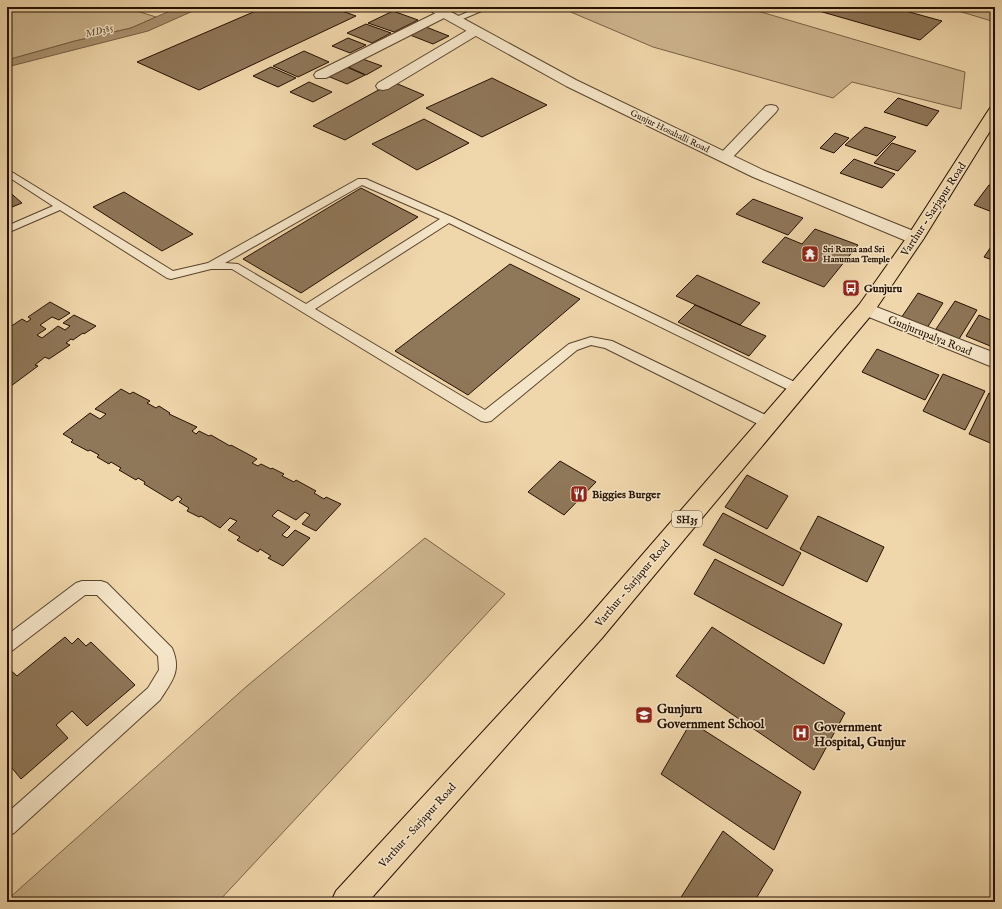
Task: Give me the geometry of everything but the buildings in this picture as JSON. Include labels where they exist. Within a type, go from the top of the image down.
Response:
[{"type":"main road","name":"Varthur - Sarjapur Road","points":[[347,902],[593,630],[866,309],[915,238],[995,111]]},
{"type":"street","name":"Gunjur Hosahalli Road","points":[[444,13],[571,84],[759,174],[915,238]]},
{"type":"street","points":[[321,75],[444,13]]},
{"type":"street","points":[[383,86],[476,31]]},
{"type":"street","points":[[725,157],[771,109]]},
{"type":"street","name":"Gunjurupalya Road","points":[[866,309],[995,361]]},
{"type":"lane","points":[[444,13],[487,7]]},
{"type":"lane","points":[[7,172],[171,274],[211,266],[234,266],[486,417],[573,347],[591,341],[608,344],[769,423]]},
{"type":"lane","points":[[211,266],[362,181],[448,219],[798,389]]},
{"type":"lane","points":[[7,230],[61,206]]},
{"type":"lane","points":[[307,309],[448,219]]},
{"type":"lane","points":[[7,645],[82,588],[101,588],[166,653],[168,672],[154,694],[7,826]]},
{"type":"shaded area","points":[[13,7],[124,7],[156,17],[131,28],[75,41],[7,60],[7,9]]},
{"type":"shaded area","points":[[179,7],[202,7],[148,31],[7,67],[7,60],[75,41],[131,28]]},
{"type":"shaded area","points":[[559,7],[744,7],[965,72],[961,109],[852,82],[833,98],[653,47]]},
{"type":"shaded area","points":[[945,7],[995,7],[995,22]]},
{"type":"shaded area","points":[[425,538],[505,594],[218,902],[7,902],[7,900],[247,686]]},
{"type":"place","name":"Sri Rama and Sri Hanuman Temple","points":[[810,254]]},
{"type":"place","name":"Gunjuru","points":[[851,288]]},
{"type":"place","name":"Biggies Burger","points":[[579,494]]},
{"type":"place","name":"Gunjuru Government School","points":[[644,715]]},
{"type":"place","name":"Government Hospital, Gunjur","points":[[801,733]]},
{"type":"water label","name":"MD385","points":[[99,30]]}]
